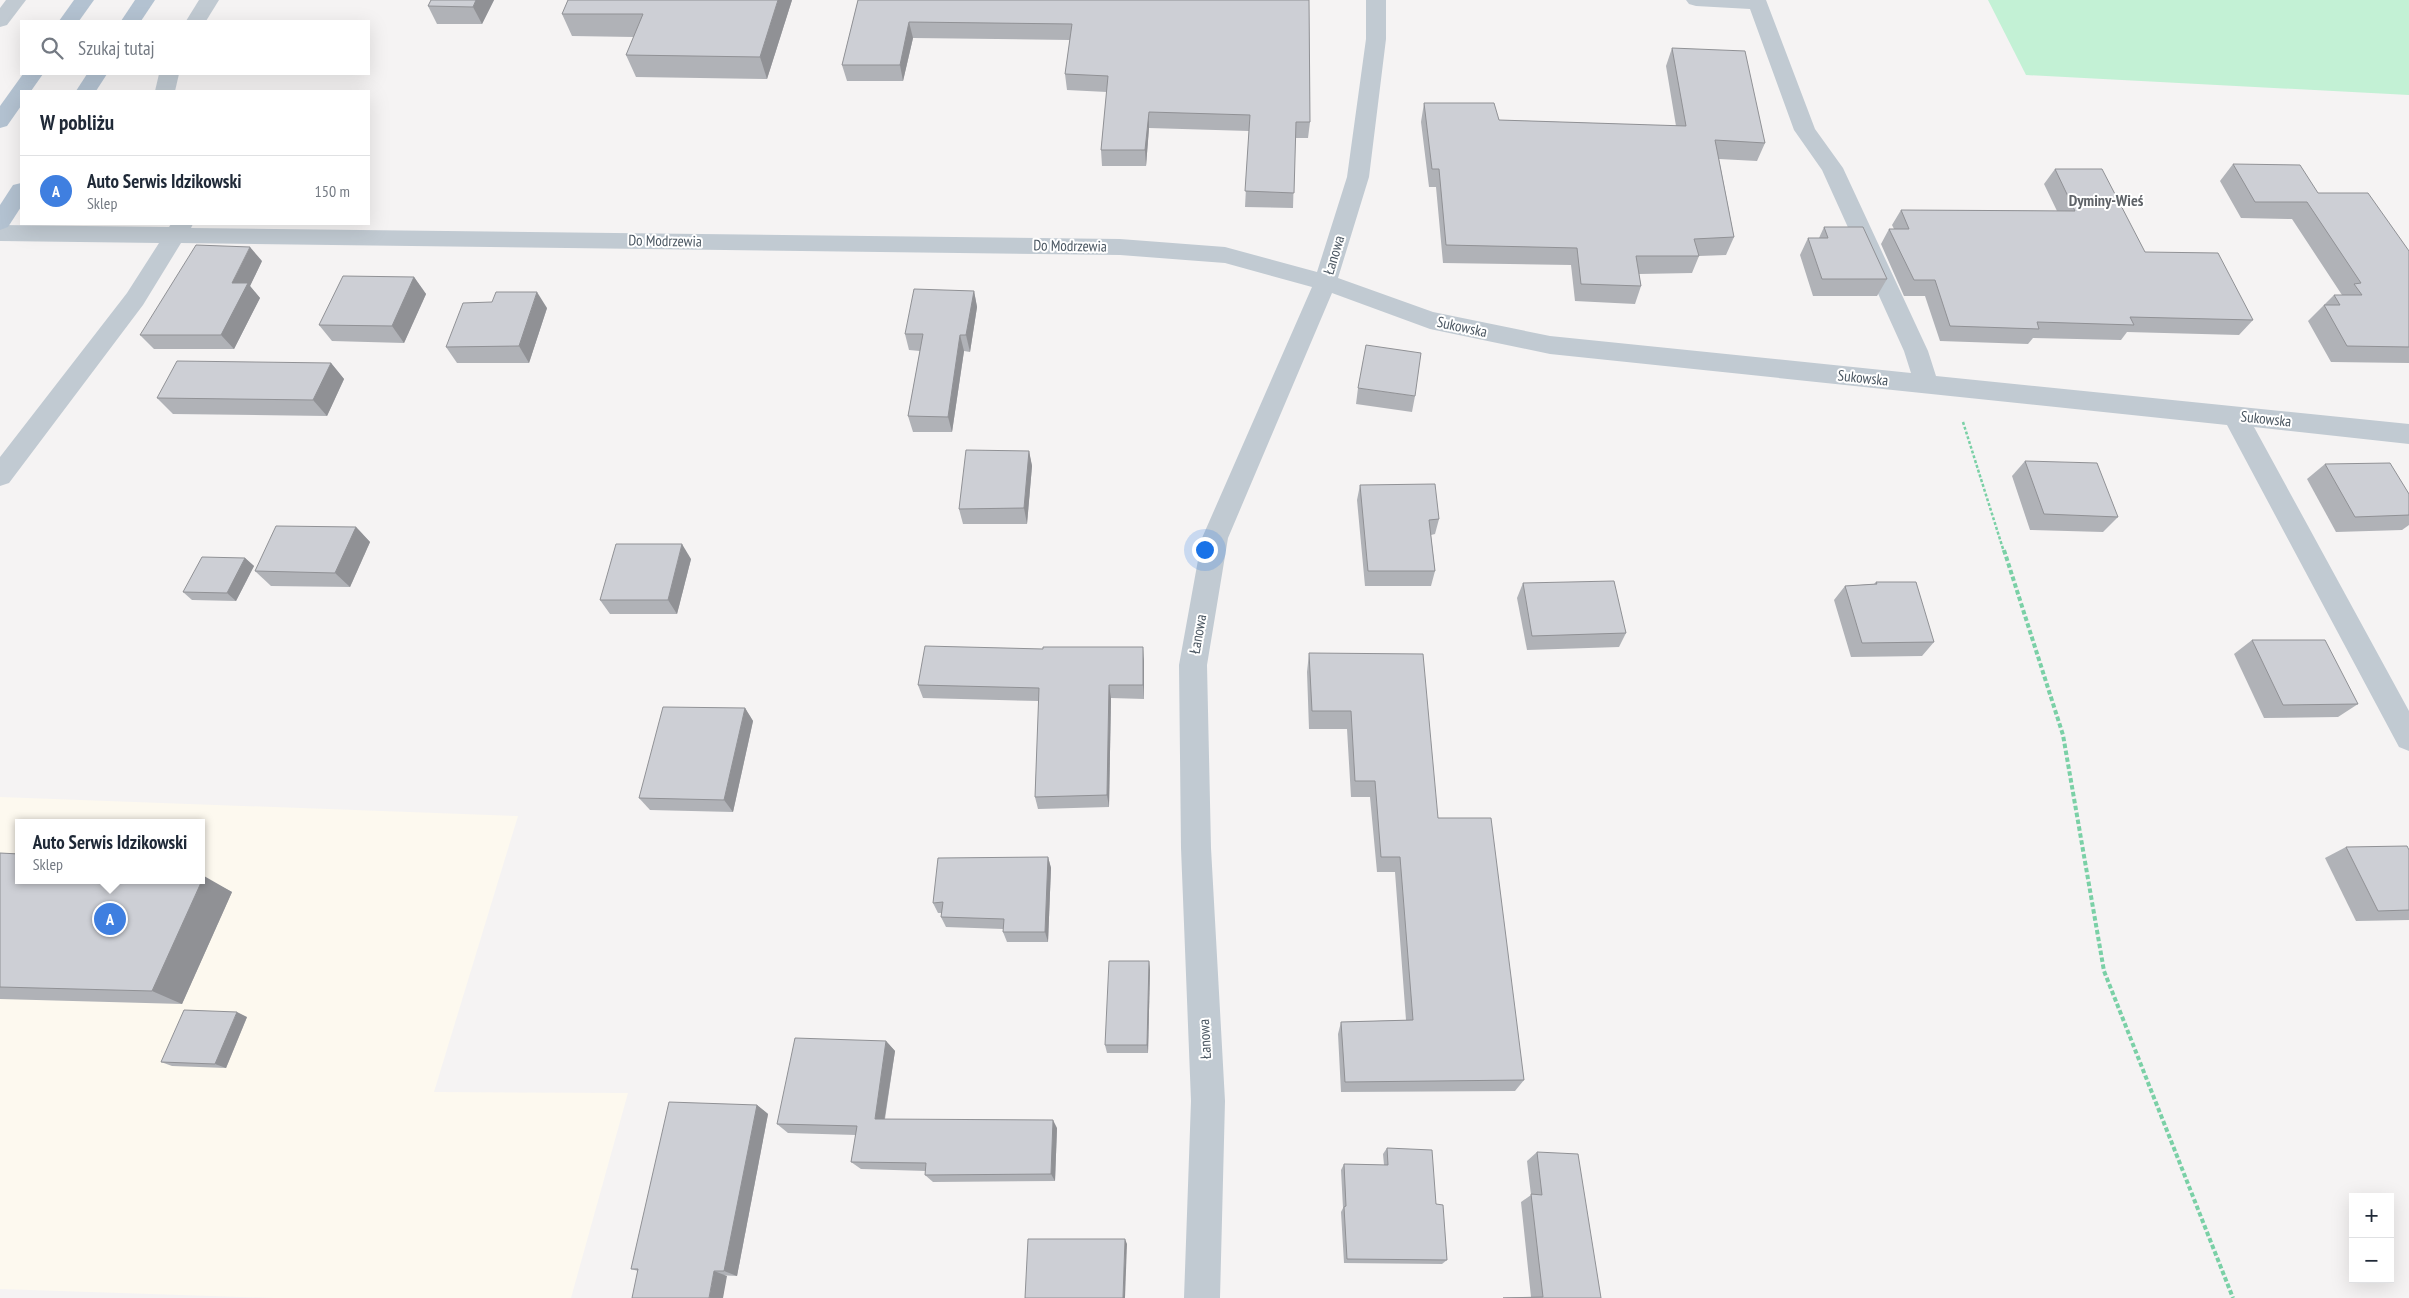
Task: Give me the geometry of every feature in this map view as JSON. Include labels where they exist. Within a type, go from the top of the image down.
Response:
[{"type":"main road","points":[[70,20],[84,0]]},
{"type":"main road","points":[[132,20],[145,0]]},
{"type":"main road","points":[[22,90],[32,75]]},
{"type":"main road","points":[[87,90],[96,75]]},
{"type":"main road","points":[[0,121],[20,93]]},
{"type":"main road","points":[[0,222],[20,192]]},
{"type":"street","points":[[0,21],[16,0]]},
{"type":"street","points":[[197,20],[209,0]]},
{"type":"street","name":"Łanowa","points":[[1202,1298],[1208,1101],[1196,848],[1192,665],[1215,538],[1325,282],[1358,177],[1376,39],[1376,0]]},
{"type":"street","points":[[1696,0],[1757,2],[1805,130],[1832,168],[1916,351],[1926,384]]},
{"type":"street","points":[[165,90],[169,75]]},
{"type":"street","points":[[0,476],[136,299],[178,230]]},
{"type":"street","name":"Do Modrzewia","points":[[0,233],[178,230],[1120,247],[1225,254],[1325,282]]},
{"type":"street","name":"Sukowska","points":[[1325,282],[1430,320],[1550,344],[2409,434]]},
{"type":"street","points":[[2235,416],[2409,738]]},
{"type":"path","points":[[1950,386],[1960,410],[2063,735],[2104,971],[2233,1298]]},
{"type":"shaded area","points":[[0,797],[518,816],[434,1092],[628,1093],[571,1298],[275,1298],[0,1289]]},
{"type":"green space","points":[[1988,0],[2409,0],[2409,95],[2026,75]]},
{"type":"building","points":[[431,0],[476,0],[473,7],[428,6]]},
{"type":"building","points":[[568,0],[778,0],[760,57],[626,55],[643,14],[562,14]]},
{"type":"building","points":[[858,0],[1309,0],[1310,122],[1296,122],[1294,193],[1245,191],[1250,115],[1149,112],[1145,150],[1101,150],[1108,76],[1065,74],[1072,24],[909,22],[900,65],[842,65]]},
{"type":"building","points":[[1672,48],[1745,51],[1765,143],[1715,140],[1734,237],[1694,239],[1699,256],[1636,256],[1641,286],[1581,284],[1577,248],[1446,245],[1439,169],[1432,169],[1424,103],[1494,103],[1499,120],[1686,126]]},
{"type":"building","points":[[2233,164],[2300,165],[2318,193],[2368,193],[2409,251],[2409,347],[2347,346],[2324,305],[2340,305],[2334,295],[2362,295],[2354,284],[2361,283],[2307,202],[2255,202]]},
{"type":"building","points":[[2055,169],[2102,169],[2145,252],[2218,253],[2253,320],[2130,317],[2134,325],[2037,322],[2039,329],[1950,326],[1935,280],[1914,280],[1889,229],[1909,229],[1901,210],[2075,211]]},
{"type":"building","points":[[1824,227],[1863,227],[1887,279],[1822,279],[1808,238],[1828,238]]},
{"type":"building","points":[[196,245],[250,247],[232,283],[248,283],[221,335],[140,335]]},
{"type":"building","points":[[343,276],[414,277],[392,326],[319,325]]},
{"type":"building","points":[[914,289],[974,291],[966,335],[960,335],[948,417],[908,416],[923,334],[905,334]]},
{"type":"building","points":[[496,292],[537,292],[519,346],[446,347],[463,303],[492,302]]},
{"type":"building","points":[[1366,345],[1421,353],[1415,396],[1358,388]]},
{"type":"building","points":[[177,361],[331,363],[313,400],[157,398]]},
{"type":"building","points":[[966,450],[1029,451],[1024,508],[959,509]]},
{"type":"building","points":[[2025,461],[2097,463],[2118,517],[2044,514]]},
{"type":"building","points":[[2390,463],[2409,494],[2409,515],[2355,517],[2325,464]]},
{"type":"building","points":[[1435,484],[1439,519],[1429,520],[1435,571],[1368,571],[1360,485]]},
{"type":"building","points":[[276,526],[356,527],[335,573],[255,571]]},
{"type":"building","points":[[616,544],[682,544],[668,600],[600,600]]},
{"type":"building","points":[[202,557],[245,558],[227,593],[183,592]]},
{"type":"building","points":[[1614,581],[1626,633],[1532,636],[1523,583]]},
{"type":"building","points":[[1876,582],[1916,582],[1934,642],[1862,643],[1845,586],[1877,584]]},
{"type":"building","points":[[2252,640],[2325,640],[2358,704],[2283,705]]},
{"type":"building","points":[[925,646],[1043,649],[1043,647],[1143,647],[1143,685],[1109,685],[1107,795],[1035,797],[1039,688],[918,685]]},
{"type":"building","points":[[1309,653],[1423,654],[1438,818],[1491,818],[1524,1080],[1345,1082],[1341,1022],[1413,1020],[1400,857],[1381,857],[1375,781],[1355,781],[1351,711],[1312,711]]},
{"type":"building","points":[[663,707],[745,708],[724,800],[639,798]]},
{"type":"building","points":[[2407,846],[2409,850],[2409,910],[2378,911],[2346,847]]},
{"type":"building","points":[[0,853],[15,854],[15,884],[200,884],[152,991],[0,987]]},
{"type":"building","points":[[1048,857],[1045,932],[1003,932],[1004,919],[941,917],[943,902],[933,903],[938,858]]},
{"type":"building","points":[[1109,961],[1149,961],[1147,1045],[1105,1045]]},
{"type":"building","points":[[184,1010],[237,1012],[215,1064],[161,1062]]},
{"type":"building","points":[[795,1038],[886,1041],[875,1119],[1053,1120],[1051,1174],[925,1175],[926,1163],[851,1162],[857,1126],[777,1124]]},
{"type":"building","points":[[669,1102],[757,1105],[724,1271],[714,1271],[709,1298],[632,1298],[638,1269],[631,1269]]},
{"type":"building","points":[[1387,1148],[1432,1150],[1436,1204],[1443,1205],[1447,1260],[1347,1259],[1344,1164],[1388,1165]]},
{"type":"building","points":[[1537,1152],[1578,1154],[1601,1298],[1503,1298],[1543,1297],[1531,1194],[1542,1195]]},
{"type":"building","points":[[1028,1239],[1125,1239],[1123,1298],[1025,1298]]},
{"type":"place","name":"Auto Serwis Idzikowski","points":[[110,919]]},
{"type":"district","name":"Dyminy-Wieś","points":[[2106,200]]}]
